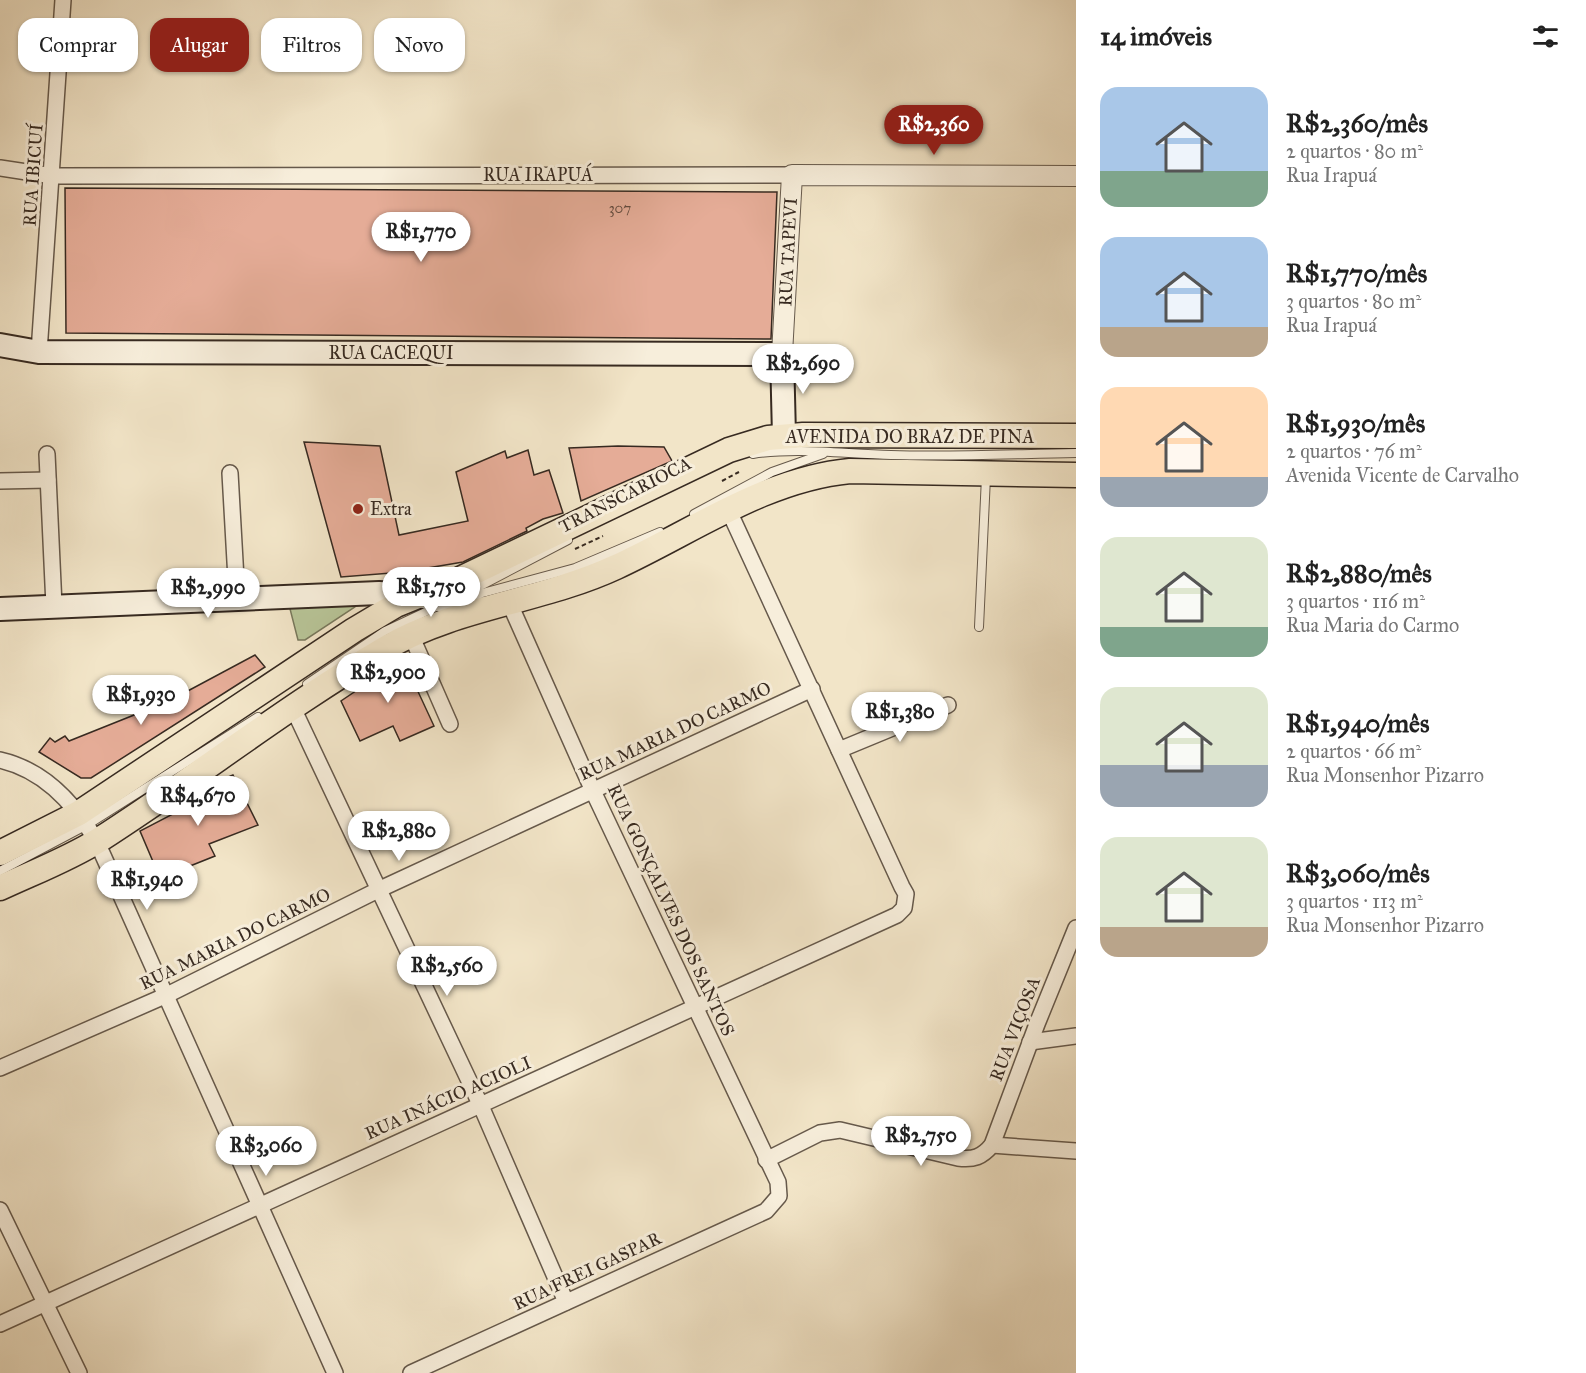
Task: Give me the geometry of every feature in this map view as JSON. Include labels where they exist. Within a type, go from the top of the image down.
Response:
[{"type":"main road","name":"RUA CACEQUI","points":[[0,345],[39,352],[782,354]]},
{"type":"main road","name":"RUA TAPEVI","points":[[782,354],[784,436]]},
{"type":"main road","name":"AVENIDA DO BRAZ DE PINA","points":[[418,596],[729,450],[784,436],[1076,436]]},
{"type":"main road","name":"AVENIDA DO BRAZ DE PINA","points":[[0,609],[237,597],[379,593],[418,596],[485,609],[614,568],[775,489],[823,474],[850,471],[986,475],[1076,474]]},
{"type":"main road","points":[[0,888],[354,630],[418,596]]},
{"type":"main road","points":[[0,853],[88,826],[294,700],[386,648],[411,635],[485,609]]},
{"type":"street","name":"RUA IBICUÍ","points":[[39,352],[53,176],[63,0]]},
{"type":"street","name":"RUA IRAPUÁ","points":[[0,168],[53,176],[1076,176]]},
{"type":"street","name":"RUA TAPEVI","points":[[782,354],[792,175]]},
{"type":"street","points":[[46,454],[54,606]]},
{"type":"street","points":[[231,474],[237,597]]},
{"type":"street","points":[[0,481],[48,480]]},
{"type":"street","points":[[729,511],[839,750],[948,705]]},
{"type":"street","name":"RUA GONÇALVES DOS SANTOS","points":[[509,602],[593,791],[696,1004],[779,1188],[776,1202]]},
{"type":"street","points":[[411,635],[450,724]]},
{"type":"street","name":"RUA MARIA DO CARMO","points":[[0,1068],[167,995],[378,890],[812,689]]},
{"type":"street","points":[[294,700],[378,890],[481,1106],[566,1302]]},
{"type":"street","name":"RUA INÁCIO ACIOLI","points":[[0,1324],[260,1204],[481,1106],[696,1004],[897,915],[906,902],[902,887],[839,750]]},
{"type":"street","points":[[0,760],[33,773],[62,794],[88,826],[167,995],[335,1373]]},
{"type":"street","name":"RUA VIÇOSA","points":[[992,1145],[1076,928]]},
{"type":"street","points":[[1030,1042],[1076,1036]]},
{"type":"street","points":[[766,1160],[820,1133],[831,1131],[849,1132],[908,1148],[969,1159],[984,1154],[992,1145],[1076,1151]]},
{"type":"street","name":"RUA FREI GASPAR","points":[[411,1373],[766,1211],[776,1202]]},
{"type":"street","points":[[0,1210],[79,1373]]},
{"type":"lane","points":[[743,457],[790,449],[808,449],[823,454],[903,456],[1076,453]]},
{"type":"lane","points":[[690,516],[772,472],[823,454]]},
{"type":"lane","name":"TRANSCARIOCA","points":[[606,519],[713,469]]},
{"type":"lane","points":[[979,627],[986,475]]},
{"type":"lane","name":"TRANSCARIOCA","points":[[294,700],[385,631],[411,616],[450,602],[575,568],[672,527]]},
{"type":"lane","name":"TRANSCARIOCA","points":[[450,602],[579,534]]},
{"type":"lane","points":[[0,871],[88,826],[266,712]]},
{"type":"path","points":[[722,481],[740,472]]},
{"type":"path","points":[[566,553],[603,536]]},
{"type":"green space","points":[[354,599],[355,607],[305,640],[298,640],[289,605]]},
{"type":"building","points":[[65,188],[777,192],[771,339],[66,333]]},
{"type":"building","points":[[304,442],[380,446],[399,535],[468,521],[456,472],[505,451],[507,458],[528,450],[534,475],[549,470],[563,513],[543,519],[526,528],[527,531],[463,562],[404,572],[341,577]]},
{"type":"building","points":[[664,447],[672,461],[581,501],[569,448]]},
{"type":"building","points":[[255,655],[265,667],[91,778],[81,778],[39,752],[50,738],[55,742],[65,736],[69,741],[169,701]]},
{"type":"building","points":[[402,657],[434,726],[400,741],[393,726],[360,741],[341,701],[372,680],[370,675]]},
{"type":"building","points":[[233,775],[258,825],[209,844],[215,856],[160,878],[140,831],[173,814],[171,809],[193,798],[191,795],[201,788]]},
{"type":"place","name":"Extra","points":[[358,509]]}]
